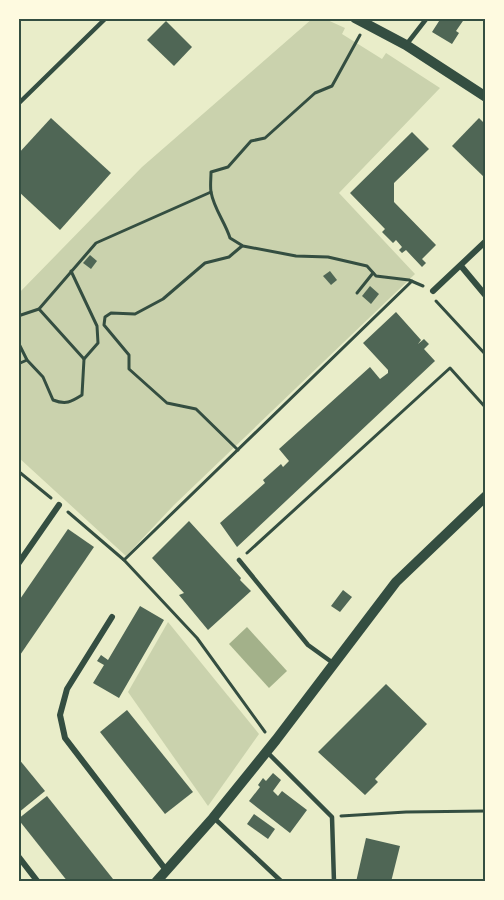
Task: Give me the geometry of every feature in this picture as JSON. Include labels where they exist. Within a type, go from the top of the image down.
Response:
[{"type":"street","points":[[355,18],[406,45],[486,97]]},
{"type":"street","points":[[433,291],[486,241]]},
{"type":"street","points":[[461,266],[486,296]]},
{"type":"street","points":[[156,882],[213,818],[266,751],[290,729],[396,582],[486,496]]},
{"type":"street","points":[[18,564],[59,505]]},
{"type":"street","points":[[112,617],[67,689],[60,716],[65,738],[166,870]]},
{"type":"street","points":[[18,856],[38,882]]},
{"type":"lane","points":[[18,104],[106,18]]},
{"type":"lane","points":[[406,45],[427,18]]},
{"type":"lane","points":[[239,560],[308,645],[333,669]]},
{"type":"lane","points":[[266,751],[332,817],[334,882]]},
{"type":"lane","points":[[213,818],[282,882]]},
{"type":"path","points":[[360,35],[332,86],[315,93],[266,138],[251,141],[228,167],[211,172],[211,192],[217,210],[225,222],[230,238],[243,246],[296,255],[328,257],[367,266],[376,276],[412,281],[433,291],[435,300],[486,355]]},
{"type":"path","points":[[18,316],[39,309],[96,243],[211,192]]},
{"type":"path","points":[[238,450],[196,409],[167,403],[129,369],[129,355],[104,325],[105,317],[111,313],[135,314],[163,299],[205,263],[229,257],[243,246]]},
{"type":"path","points":[[18,342],[27,360],[43,377],[53,400],[62,404],[69,403],[82,395],[84,359],[98,343],[96,326],[71,271]]},
{"type":"path","points":[[357,293],[373,273]]},
{"type":"path","points":[[124,560],[412,281]]},
{"type":"path","points":[[39,309],[84,359]]},
{"type":"path","points":[[96,326],[104,325]]},
{"type":"path","points":[[18,364],[27,360]]},
{"type":"path","points":[[239,560],[450,368],[486,408]]},
{"type":"path","points":[[18,471],[124,560],[197,638],[266,734],[276,740]]},
{"type":"path","points":[[332,817],[406,812],[486,811]]},
{"type":"shaded area","points":[[313,18],[323,18],[345,28],[342,34],[382,59],[386,53],[440,88],[339,193],[415,274],[174,505],[126,556],[18,457],[18,294],[142,167]]},
{"type":"shaded area","points":[[168,622],[259,734],[208,806],[128,692]]},
{"type":"shaded area","points":[[247,627],[287,671],[269,688],[229,644]]},
{"type":"building","points":[[441,18],[465,18],[456,31],[459,33],[452,44],[432,32]]},
{"type":"building","points":[[166,21],[192,47],[174,66],[147,40]]},
{"type":"building","points":[[51,118],[111,173],[60,230],[18,191],[18,154]]},
{"type":"building","points":[[479,118],[486,125],[486,179],[452,146]]},
{"type":"building","points":[[412,132],[429,149],[394,183],[394,202],[436,245],[422,259],[426,263],[422,267],[406,250],[402,253],[399,250],[402,247],[396,240],[393,243],[382,232],[385,229],[350,193]]},
{"type":"building","points":[[90,255],[97,261],[91,269],[83,263]]},
{"type":"building","points":[[330,271],[337,280],[331,285],[323,276]]},
{"type":"building","points":[[370,286],[379,294],[371,304],[362,296]]},
{"type":"building","points":[[396,312],[421,340],[418,344],[424,339],[429,344],[424,349],[435,361],[237,547],[220,523],[265,483],[263,480],[281,464],[283,467],[289,461],[279,449],[370,367],[380,379],[388,373],[388,370],[363,343]]},
{"type":"building","points":[[189,521],[251,591],[208,630],[179,595],[184,593],[152,558]]},
{"type":"building","points":[[68,529],[94,547],[18,658],[18,602]]},
{"type":"building","points":[[343,590],[352,597],[340,612],[331,606]]},
{"type":"building","points":[[140,606],[164,620],[119,698],[93,683],[104,665],[97,661],[101,655],[108,660]]},
{"type":"building","points":[[386,684],[427,724],[375,779],[378,782],[365,795],[318,752]]},
{"type":"building","points":[[127,710],[193,792],[165,814],[100,732]]},
{"type":"building","points":[[18,758],[45,791],[18,813]]},
{"type":"building","points":[[273,773],[281,780],[273,791],[278,796],[282,791],[307,810],[290,833],[249,801],[260,787],[258,785],[263,778],[266,781]]},
{"type":"building","points":[[47,796],[113,879],[109,882],[68,882],[18,819]]},
{"type":"building","points":[[254,814],[275,829],[268,839],[247,824]]},
{"type":"building","points":[[366,838],[400,846],[391,882],[356,882]]}]
